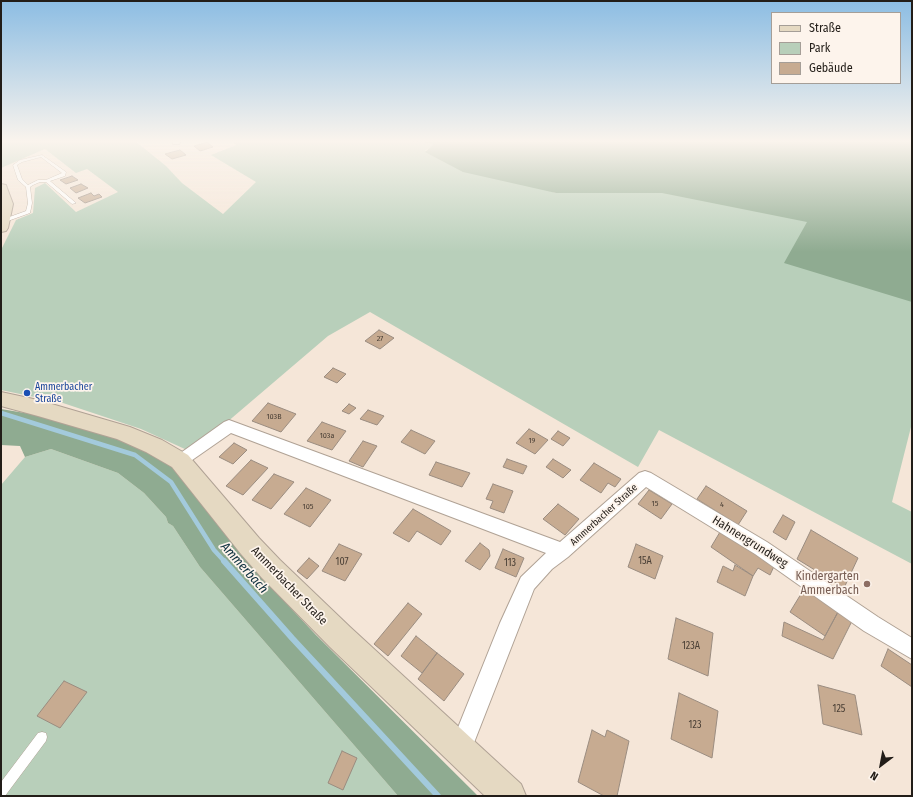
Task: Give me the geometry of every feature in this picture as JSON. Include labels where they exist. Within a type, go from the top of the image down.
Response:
[{"type":"main road","points":[[1,188],[6,204],[2,224]]},
{"type":"main road","name":"Ammerbacher Straße","points":[[1,399],[38,408],[123,434],[154,446],[180,461],[190,471],[246,541],[271,568],[340,637],[509,796]]},
{"type":"street","name":"Ammerbacher Straße","points":[[180,461],[229,426],[562,551]]},
{"type":"street","name":"Ammerbacher Straße","points":[[460,750],[527,583],[546,563],[562,551],[645,478]]},
{"type":"street","name":"Hahnengrundweg","points":[[645,478],[761,548],[871,624],[912,649]]},
{"type":"lane","points":[[2,224],[28,212],[30,203],[28,187],[19,177]]},
{"type":"lane","points":[[28,187],[31,184],[40,181],[47,181],[57,177]]},
{"type":"lane","points":[[47,181],[74,203]]},
{"type":"lane","points":[[1,792],[42,737]]},
{"type":"green space","points":[[98,177],[177,177],[223,214],[256,182],[248,177],[507,177],[556,193],[609,193],[699,177],[912,177],[912,423],[892,502],[912,512],[912,564],[659,430],[638,467],[370,312],[328,336],[226,423],[187,450],[141,429],[63,403],[1,390],[1,250],[16,220],[33,213],[35,188],[45,183],[76,212],[118,192]]},
{"type":"green space","points":[[486,177],[912,177],[912,302],[784,263],[807,222],[662,193],[556,193]]},
{"type":"green space","points":[[1,409],[49,417],[129,443],[177,465],[241,555],[316,635],[478,796],[398,796],[200,567],[173,526],[168,523],[166,517],[144,493],[118,473],[51,449],[25,457],[20,446],[1,445]]},
{"type":"green space","points":[[51,449],[118,473],[144,493],[166,517],[168,523],[173,526],[200,567],[398,796],[1,796],[1,485],[25,457]]},
{"type":"building","points":[[74,177],[78,180],[66,184],[60,180]]},
{"type":"building","points":[[81,184],[88,188],[76,193],[70,188]]},
{"type":"building","points":[[91,193],[94,196],[99,194],[102,197],[85,203],[78,198]]},
{"type":"building","points":[[379,330],[394,338],[380,349],[365,341]]},
{"type":"building","points":[[333,368],[346,374],[337,383],[324,377]]},
{"type":"building","points":[[268,403],[296,414],[281,432],[252,421]]},
{"type":"building","points":[[349,404],[356,408],[349,414],[342,411]]},
{"type":"building","points":[[368,410],[384,416],[377,425],[360,419]]},
{"type":"building","points":[[322,422],[346,431],[332,450],[307,441]]},
{"type":"building","points":[[529,429],[548,440],[535,454],[516,443]]},
{"type":"building","points":[[411,430],[435,441],[425,454],[401,442]]},
{"type":"building","points":[[558,431],[570,438],[563,446],[551,439]]},
{"type":"building","points":[[363,441],[377,446],[363,467],[349,461]]},
{"type":"building","points":[[234,443],[247,450],[233,464],[219,457]]},
{"type":"building","points":[[507,459],[527,466],[523,474],[503,467]]},
{"type":"building","points":[[553,459],[571,470],[563,478],[546,467]]},
{"type":"building","points":[[251,460],[268,468],[243,495],[226,486]]},
{"type":"building","points":[[436,462],[470,473],[462,487],[429,475]]},
{"type":"building","points":[[594,463],[621,479],[615,487],[608,483],[601,493],[580,480]]},
{"type":"building","points":[[274,474],[294,482],[271,509],[252,500]]},
{"type":"building","points":[[493,484],[513,491],[504,513],[490,508],[493,501],[486,499]]},
{"type":"building","points":[[706,486],[747,511],[738,525],[697,499]]},
{"type":"building","points":[[306,488],[331,500],[310,527],[284,514]]},
{"type":"building","points":[[649,490],[672,504],[661,519],[638,504]]},
{"type":"building","points":[[558,504],[579,519],[565,535],[543,519]]},
{"type":"building","points":[[413,509],[451,531],[441,545],[417,531],[409,542],[393,533]]},
{"type":"building","points":[[783,515],[795,522],[786,540],[773,532]]},
{"type":"building","points":[[811,530],[858,558],[844,588],[797,559]]},
{"type":"building","points":[[720,532],[776,562],[770,575],[758,568],[753,576],[711,547]]},
{"type":"building","points":[[480,543],[489,550],[490,556],[480,570],[465,561]]},
{"type":"building","points":[[339,544],[362,554],[345,581],[322,571]]},
{"type":"building","points":[[636,544],[663,556],[655,579],[628,567]]},
{"type":"building","points":[[503,549],[524,558],[516,577],[495,568]]},
{"type":"building","points":[[309,558],[319,566],[307,579],[297,571]]},
{"type":"building","points":[[735,565],[753,576],[745,596],[717,582],[723,566],[733,571]]},
{"type":"building","points":[[804,589],[838,612],[825,636],[790,612]]},
{"type":"building","points":[[408,603],[422,614],[388,656],[374,644]]},
{"type":"building","points":[[838,612],[852,621],[833,659],[782,636],[784,622],[823,640]]},
{"type":"building","points":[[676,618],[713,633],[708,676],[668,659]]},
{"type":"building","points":[[416,636],[437,653],[422,673],[401,656]]},
{"type":"building","points":[[888,649],[912,665],[912,687],[881,666]]},
{"type":"building","points":[[437,653],[464,674],[444,701],[418,679]]},
{"type":"building","points":[[64,681],[87,692],[60,728],[37,716]]},
{"type":"building","points":[[818,685],[855,695],[862,735],[823,724]]},
{"type":"building","points":[[679,693],[718,711],[712,758],[671,739]]},
{"type":"building","points":[[592,730],[605,737],[607,730],[629,741],[617,796],[604,796],[578,782]]},
{"type":"building","points":[[342,751],[357,758],[343,790],[328,783]]},
{"type":"waterway","name":"Ammerbach","points":[[1,413],[135,455],[171,482],[214,550],[225,562]]},
{"type":"waterway","name":"Ammerbach","points":[[224,561],[292,638],[438,796]]},
{"type":"place","name":"Ammerbacher Straße","points":[[27,393]]},
{"type":"place","name":"Kindergarten Ammerbach","points":[[867,584]]}]
